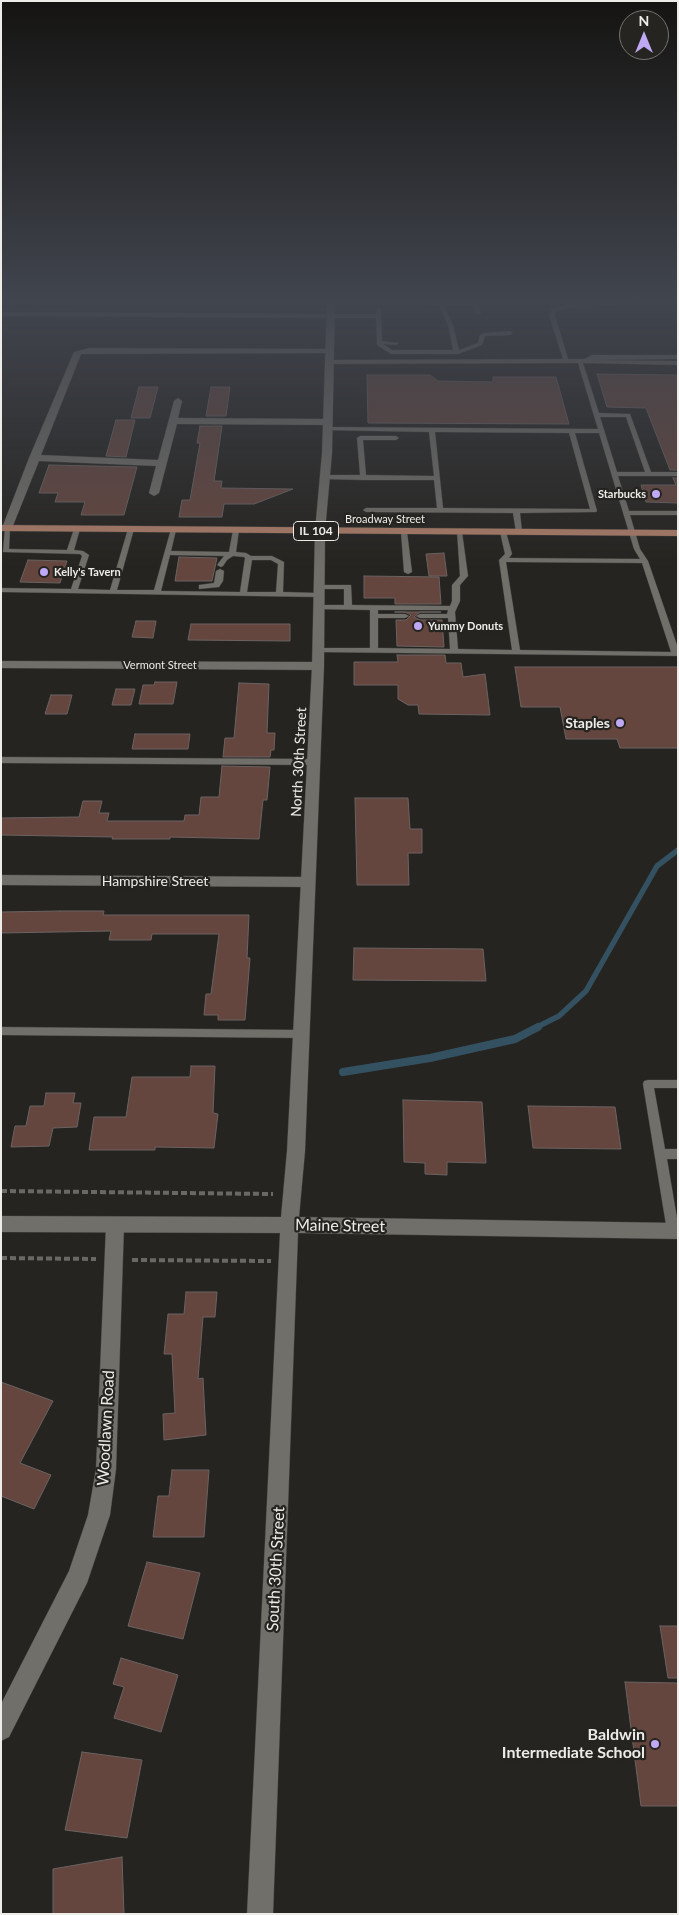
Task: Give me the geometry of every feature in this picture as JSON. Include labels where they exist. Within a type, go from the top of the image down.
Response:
[{"type":"main road","name":"Broadway Street","points":[[4,528],[678,533]]},
{"type":"street","points":[[4,528],[62,390]]},
{"type":"street","name":"North 30th Street","points":[[289,1225],[293,1194],[314,762],[318,666],[320,531],[329,390]]},
{"type":"street","points":[[154,493],[178,401]]},
{"type":"street","points":[[172,420],[327,426]]},
{"type":"street","points":[[34,458],[162,463]]},
{"type":"street","name":"Vermont Street","points":[[1,664],[318,666]]},
{"type":"street","name":"Hampshire Street","points":[[1,880],[308,882]]},
{"type":"street","name":"Maine Street","points":[[1,1224],[289,1225],[676,1231]]},
{"type":"street","name":"Woodlawn Road","points":[[1,1729],[79,1575],[99,1515],[106,1469],[115,1225]]},
{"type":"street","name":"South 30th Street","points":[[260,1914],[289,1261],[289,1225]]},
{"type":"lane","points":[[318,650],[677,654],[645,561],[637,549],[591,390]]},
{"type":"lane","points":[[597,415],[628,415],[649,474]]},
{"type":"lane","points":[[327,426],[432,430],[602,431]]},
{"type":"lane","points":[[432,430],[440,510]]},
{"type":"lane","points":[[366,510],[594,511],[572,430]]},
{"type":"lane","points":[[363,478],[360,438],[396,438]]},
{"type":"lane","points":[[614,474],[678,474]]},
{"type":"lane","points":[[324,477],[437,478]]},
{"type":"lane","points":[[516,511],[519,532]]},
{"type":"lane","points":[[626,512],[678,513]]},
{"type":"lane","points":[[1,559],[5,551],[4,528]]},
{"type":"lane","points":[[70,552],[77,529]]},
{"type":"lane","points":[[113,592],[131,529]]},
{"type":"lane","points":[[157,593],[173,530]]},
{"type":"lane","points":[[174,593],[188,588],[216,586],[224,559],[232,554],[236,530]]},
{"type":"lane","points":[[404,532],[408,572]]},
{"type":"lane","points":[[454,652],[452,608],[456,602],[456,585],[464,576],[459,532]]},
{"type":"lane","points":[[502,560],[509,554],[503,532]]},
{"type":"lane","points":[[5,551],[86,554],[74,591]]},
{"type":"lane","points":[[167,553],[246,554],[249,558],[280,560],[282,563],[279,594]]},
{"type":"lane","points":[[243,594],[249,558]]},
{"type":"lane","points":[[502,560],[645,561]]},
{"type":"lane","points":[[502,560],[516,652]]},
{"type":"lane","points":[[318,596],[348,588],[348,607]]},
{"type":"lane","points":[[1,590],[318,596],[348,607],[405,616]]},
{"type":"lane","points":[[374,612],[452,608]]},
{"type":"lane","points":[[374,612],[374,651]]},
{"type":"lane","points":[[420,616],[451,616]]},
{"type":"lane","points":[[1,760],[314,762]]},
{"type":"lane","points":[[1,1031],[301,1034]]},
{"type":"lane","points":[[676,1231],[648,1084],[678,1084]]},
{"type":"lane","points":[[660,1154],[678,1154]]},
{"type":"path","points":[[1,1191],[293,1194]]},
{"type":"path","points":[[1,1258],[289,1261]]},
{"type":"building","points":[[138,390],[157,390],[150,418],[131,418]]},
{"type":"building","points":[[210,390],[230,390],[226,416],[206,416]]},
{"type":"building","points":[[367,390],[560,390],[569,424],[368,423]]},
{"type":"building","points":[[602,390],[678,390],[678,470],[670,470],[646,408],[607,407]]},
{"type":"building","points":[[116,420],[135,420],[126,457],[106,456]]},
{"type":"building","points":[[200,426],[222,426],[214,481],[222,481],[221,488],[293,489],[254,504],[224,504],[222,517],[179,517],[182,500],[190,500],[200,443],[197,443]]},
{"type":"building","points":[[49,465],[137,467],[124,515],[81,515],[85,502],[55,502],[58,493],[39,493]]},
{"type":"building","points":[[673,478],[678,478],[678,503],[646,502],[641,485],[676,485]]},
{"type":"building","points":[[444,553],[447,576],[429,576],[426,554]]},
{"type":"building","points":[[179,557],[217,558],[212,581],[175,581]]},
{"type":"building","name":"Kelly's Tavern","points":[[28,560],[67,561],[60,583],[20,582]]},
{"type":"building","points":[[364,576],[439,577],[441,604],[395,604],[395,598],[364,598]]},
{"type":"building","points":[[405,612],[420,612],[414,617],[420,620],[442,620],[444,647],[397,646],[396,620],[406,620],[411,615]]},
{"type":"building","points":[[136,621],[156,621],[153,638],[132,637]]},
{"type":"building","points":[[191,624],[290,624],[290,641],[188,640]]},
{"type":"building","points":[[397,655],[445,655],[446,663],[461,663],[463,677],[485,674],[490,715],[419,714],[418,705],[408,705],[398,699],[398,685],[354,685],[354,662],[398,662]]},
{"type":"building","name":"Staples","points":[[515,667],[678,667],[678,748],[620,748],[617,739],[566,739],[560,707],[521,707]]},
{"type":"building","points":[[155,682],[177,682],[173,704],[139,704],[143,685],[154,685]]},
{"type":"building","points":[[239,683],[269,684],[267,733],[275,733],[274,750],[271,750],[270,757],[223,757],[225,738],[234,738]]},
{"type":"building","points":[[116,689],[135,689],[131,705],[112,705]]},
{"type":"building","points":[[51,695],[72,695],[67,714],[45,714]]},
{"type":"building","points":[[135,734],[190,734],[188,749],[132,749]]},
{"type":"building","points":[[222,766],[270,767],[267,800],[263,800],[259,839],[170,837],[170,839],[112,839],[113,837],[1,835],[1,818],[79,817],[83,801],[102,801],[99,813],[109,813],[107,821],[184,821],[185,815],[199,815],[201,797],[219,797]]},
{"type":"building","points":[[355,798],[408,798],[410,829],[422,829],[422,853],[408,853],[409,885],[357,885]]},
{"type":"building","points":[[104,911],[103,915],[249,915],[247,958],[250,958],[245,1020],[218,1020],[218,1015],[204,1015],[206,994],[211,994],[219,934],[152,934],[151,940],[109,940],[111,931],[1,933],[1,912]]},
{"type":"building","points":[[354,948],[483,949],[486,981],[353,980]]},
{"type":"building","points":[[191,1066],[215,1066],[213,1113],[218,1114],[214,1148],[155,1147],[155,1150],[89,1150],[94,1117],[126,1117],[132,1077],[190,1077]]},
{"type":"building","points":[[46,1093],[75,1093],[73,1103],[81,1103],[77,1127],[53,1128],[49,1146],[11,1147],[15,1126],[26,1126],[30,1106],[44,1106]]},
{"type":"building","points":[[403,1100],[482,1102],[486,1163],[447,1162],[447,1175],[425,1174],[425,1163],[404,1162]]},
{"type":"building","points":[[528,1106],[615,1107],[621,1149],[533,1148]]},
{"type":"building","points":[[186,1292],[217,1292],[215,1317],[203,1317],[198,1379],[203,1378],[206,1435],[164,1440],[163,1414],[175,1413],[172,1354],[164,1354],[168,1314],[184,1314]]},
{"type":"building","points":[[1,1382],[53,1401],[20,1463],[51,1475],[34,1509],[1,1496]]},
{"type":"building","points":[[172,1470],[209,1470],[204,1537],[153,1537],[158,1496],[169,1496]]},
{"type":"building","points":[[147,1562],[200,1573],[183,1639],[128,1626]]},
{"type":"building","points":[[660,1626],[678,1626],[678,1678],[668,1678]]},
{"type":"building","points":[[121,1658],[178,1675],[161,1732],[114,1718],[124,1687],[113,1684]]},
{"type":"building","name":"Baldwin Intermediate School","points":[[625,1682],[678,1683],[678,1806],[641,1806]]},
{"type":"building","points":[[82,1752],[142,1760],[127,1838],[65,1830]]},
{"type":"building","points":[[122,1857],[124,1914],[53,1914],[53,1869]]},
{"type":"waterway","points":[[535,1028],[559,1016],[586,991],[657,866],[678,850]]},
{"type":"waterway","points":[[343,1072],[430,1058],[515,1039],[538,1027]]},
{"type":"place","name":"Starbucks","points":[[656,494]]},
{"type":"place","name":"Kelly's Tavern","points":[[44,572]]},
{"type":"place","name":"Yummy Donuts","points":[[418,626]]},
{"type":"place","name":"Staples","points":[[620,723]]},
{"type":"place","name":"Baldwin Intermediate School","points":[[655,1744]]}]
